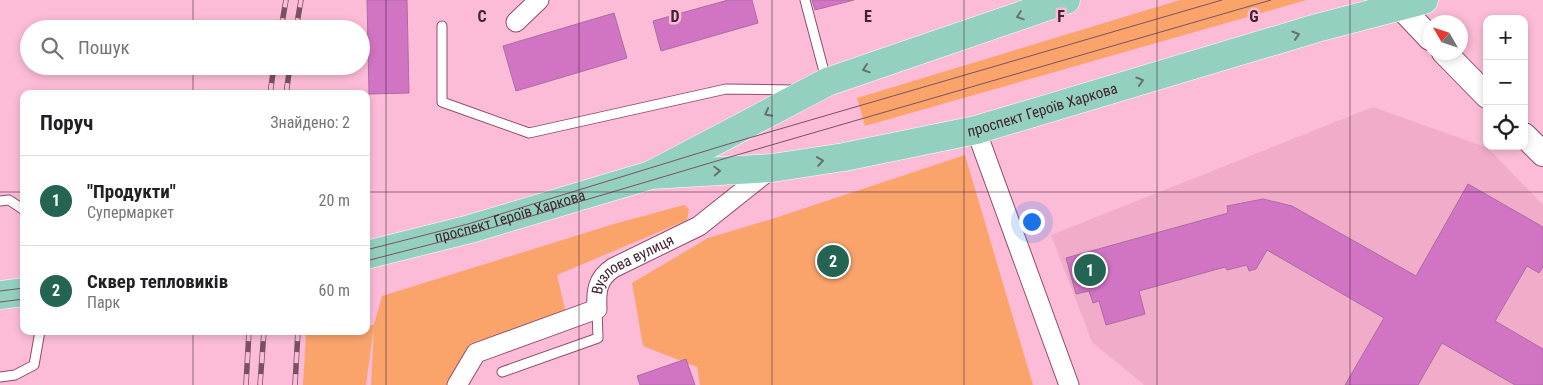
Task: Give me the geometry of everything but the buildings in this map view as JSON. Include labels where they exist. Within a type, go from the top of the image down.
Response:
[{"type":"main road","name":"проспект Героїв Харкова","points":[[370,254],[470,229],[651,175],[819,86],[1066,0]]},
{"type":"main road","name":"проспект Героїв Харкова","points":[[651,175],[772,168],[844,157],[976,130],[1406,2]]},
{"type":"main road","points":[[0,295],[20,292]]},
{"type":"street","points":[[516,22],[539,0]]},
{"type":"street","points":[[1406,2],[1423,28]]},
{"type":"street","points":[[1452,60],[1483,92]]},
{"type":"street","points":[[976,130],[1069,385]]},
{"type":"street","points":[[1528,139],[1543,154]]},
{"type":"street","name":"Вузлова вулиця","points":[[457,385],[476,353],[597,309],[596,291],[599,282],[605,274],[613,268],[699,226],[772,168]]},
{"type":"lane","points":[[442,26],[442,102],[529,134],[726,90],[819,86],[805,0]]},
{"type":"lane","points":[[0,201],[9,200],[20,207]]},
{"type":"lane","points":[[502,372],[598,338],[597,309]]},
{"type":"lane","points":[[0,378],[15,375],[34,365],[39,335]]},
{"type":"shaded area","points":[[1180,0],[1307,0],[865,126],[857,98]]},
{"type":"shaded area","points":[[1373,107],[1483,146],[1483,150],[1490,150],[1543,205],[1543,385],[1144,385],[1092,342],[1051,235]]},
{"type":"shaded area","points":[[965,155],[1033,385],[700,385],[697,367],[643,346],[632,283],[708,238],[775,218]]},
{"type":"shaded area","points":[[684,205],[689,209],[687,220],[557,275],[569,326],[466,362],[452,385],[371,385],[374,326],[366,385],[303,385],[306,335],[370,335],[370,326],[374,325],[382,296],[614,224]]},
{"type":"tram line","points":[[370,249],[468,224],[725,145],[1222,0]]},
{"type":"tram line","points":[[370,260],[471,234],[1271,0]]},
{"type":"tram line","points":[[0,291],[20,288]]},
{"type":"tram line","points":[[0,302],[20,300]]},
{"type":"railway","points":[[283,20],[286,0]]},
{"type":"railway","points":[[298,20],[301,0]]},
{"type":"railway","points":[[271,90],[273,75]]},
{"type":"railway","points":[[287,90],[289,75]]},
{"type":"railway","points":[[246,385],[249,335]]},
{"type":"railway","points":[[260,385],[264,335]]},
{"type":"railway","points":[[295,385],[298,335]]},
{"type":"place","name":"Сквер тепловиків","points":[[833,261]]},
{"type":"place","name":"\"Продукти\"","points":[[1090,270]]}]
